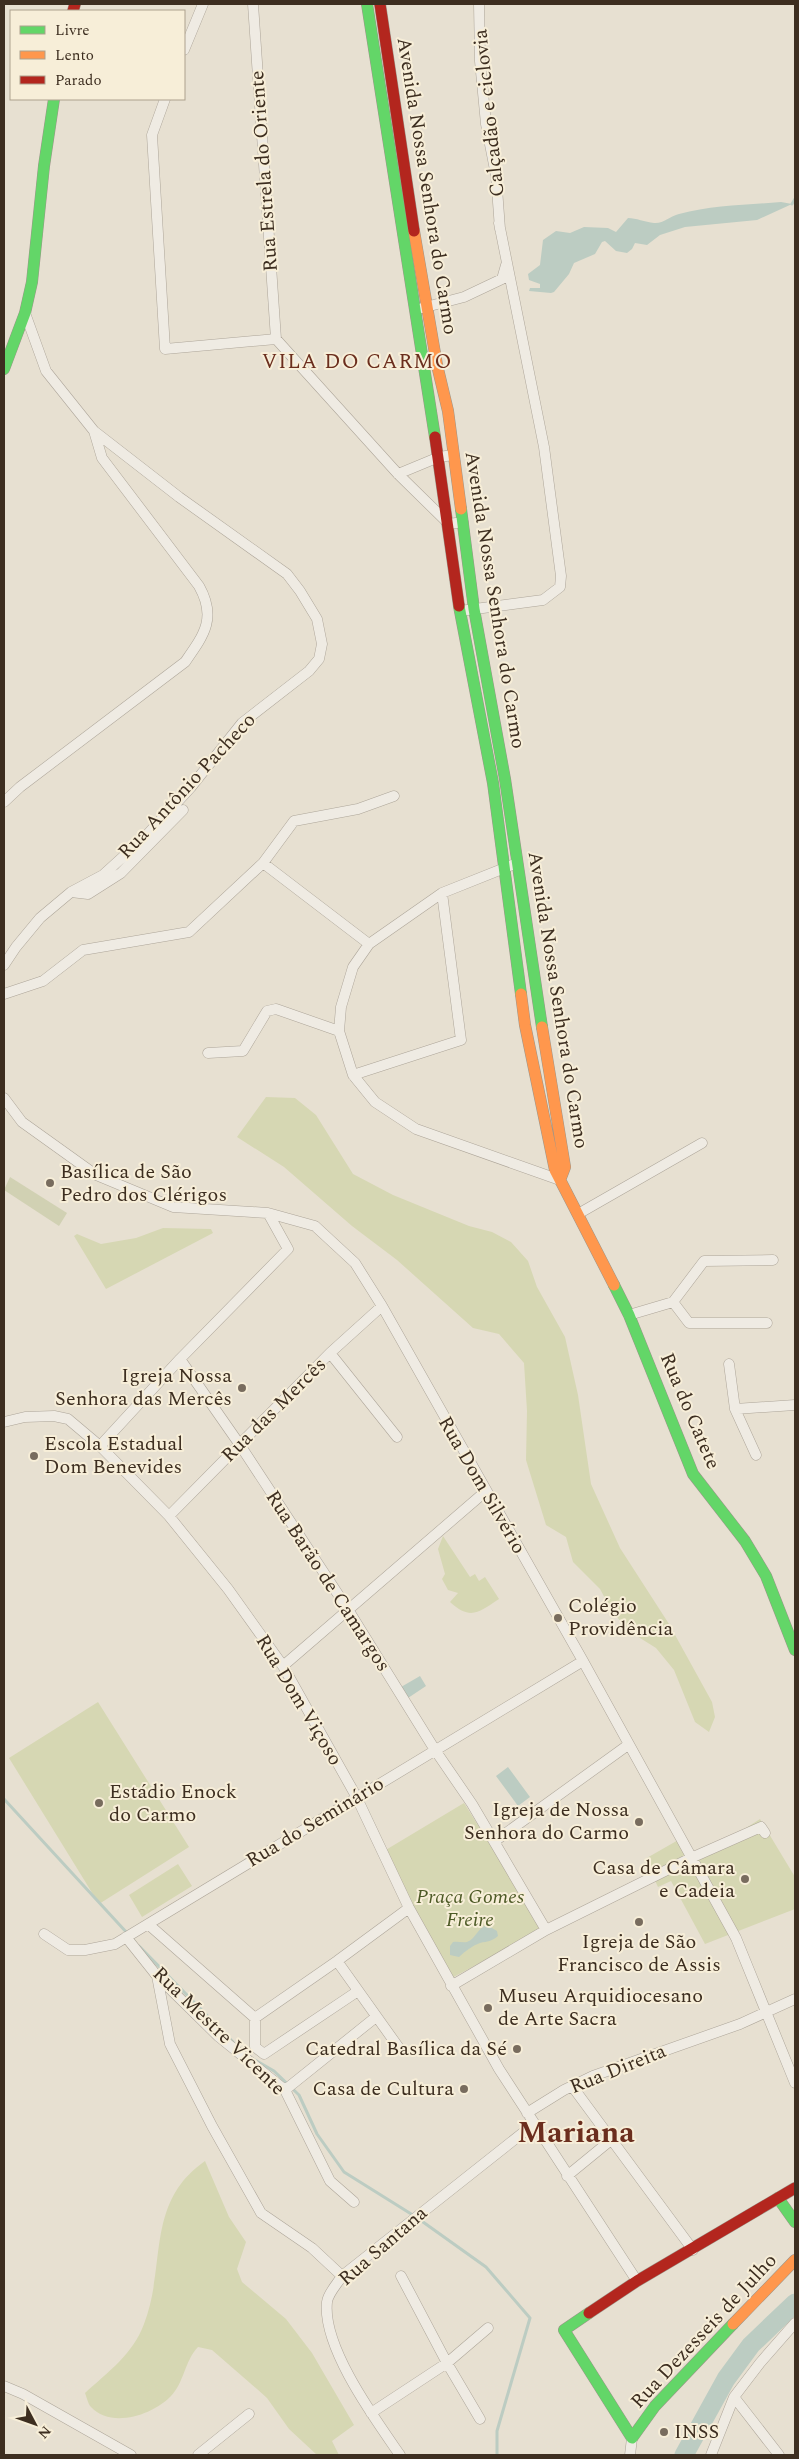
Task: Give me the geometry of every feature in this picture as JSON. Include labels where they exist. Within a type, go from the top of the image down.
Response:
[{"type":"street","points":[[185,48],[203,4]]},
{"type":"street","name":"Rua Estrela do Oriente","points":[[253,4],[276,339]]},
{"type":"street","name":"Avenida Nossa Senhora do Carmo","points":[[367,4],[414,311],[439,457],[460,611],[472,665],[493,783],[503,868],[512,914],[525,1026],[555,1170],[560,1180]]},
{"type":"street","name":"Avenida Nossa Senhora do Carmo","points":[[380,4],[415,235],[429,306],[437,365],[448,411],[474,609],[505,779],[541,1022],[565,1167],[560,1180]]},
{"type":"street","name":"Calçadão e ciclovia","points":[[479,4],[480,61],[485,115],[496,175],[499,223]]},
{"type":"street","points":[[374,52],[386,48]]},
{"type":"street","points":[[4,369],[26,313],[54,100]]},
{"type":"street","points":[[165,100],[152,134],[165,349],[276,339],[398,474],[449,524],[463,522]]},
{"type":"street","points":[[414,311],[464,297],[502,280],[506,266],[499,223]]},
{"type":"street","points":[[460,611],[543,600],[560,587],[562,576],[544,447],[499,223]]},
{"type":"street","points":[[403,239],[415,235]]},
{"type":"street","points":[[4,802],[20,787],[185,662],[199,641],[207,624],[208,601],[199,586],[102,458],[94,431],[46,372],[26,313]]},
{"type":"street","points":[[425,368],[437,365]]},
{"type":"street","name":"Rua Antônio Pacheco","points":[[4,965],[40,918],[71,892],[104,874],[146,836],[191,787],[242,723],[309,671],[319,659],[322,644],[317,619],[300,590],[287,574],[179,497],[94,431]]},
{"type":"street","points":[[398,474],[439,457],[453,455]]},
{"type":"street","points":[[472,665],[484,662]]},
{"type":"street","points":[[493,783],[505,779]]},
{"type":"street","points":[[4,994],[43,981],[83,950],[189,932],[263,863],[294,821],[358,809],[394,796]]},
{"type":"street","name":"Rua Antônio Pacheco","points":[[71,892],[88,894],[121,872],[183,810]]},
{"type":"street","points":[[263,863],[369,944]]},
{"type":"street","points":[[517,863],[442,893],[369,944],[353,967],[341,1007],[339,1031],[353,1075],[375,1102],[416,1129],[560,1180]]},
{"type":"street","points":[[353,1075],[461,1040],[442,893]]},
{"type":"street","points":[[208,1054],[243,1051],[267,1011],[276,1009],[339,1031]]},
{"type":"street","points":[[525,1026],[541,1022]]},
{"type":"street","name":"Rua Dom Silvério","points":[[4,1098],[22,1122],[96,1175],[173,1207],[268,1214],[315,1226],[355,1264],[382,1306],[583,1661],[736,1938],[795,2083]]},
{"type":"street","points":[[578,1214],[702,1143]]},
{"type":"street","name":"Rua do Catete","points":[[560,1180],[629,1315],[693,1474],[745,1541],[766,1576],[795,1650]]},
{"type":"street","points":[[100,1446],[180,1359],[288,1248],[268,1214]]},
{"type":"street","points":[[629,1315],[673,1302],[704,1261],[773,1260]]},
{"type":"street","points":[[673,1302],[689,1323],[766,1323]]},
{"type":"street","name":"Rua das Mercês","points":[[169,1516],[330,1354],[382,1306]]},
{"type":"street","points":[[330,1354],[397,1437]]},
{"type":"street","name":"Rua Barão de Camargos","points":[[180,1359],[240,1445],[347,1608],[434,1750],[495,1841]]},
{"type":"street","points":[[729,1364],[734,1409],[756,1455]]},
{"type":"street","points":[[734,1409],[795,1404]]},
{"type":"street","name":"Rua Dom Viçoso","points":[[4,1422],[24,1417],[54,1416],[68,1419],[100,1446],[169,1516],[228,1589],[283,1666],[356,1796],[409,1908],[499,2070],[637,2281]]},
{"type":"street","points":[[283,1666],[347,1608],[486,1491]]},
{"type":"street","name":"Rua do Seminário","points":[[44,1934],[68,1950],[85,1950],[115,1944],[356,1796],[583,1661]]},
{"type":"street","points":[[546,1930],[495,1841],[628,1745]]},
{"type":"street","points":[[451,1986],[546,1930],[691,1858],[760,1827],[765,1833]]},
{"type":"street","points":[[254,2018],[337,1961],[409,1908]]},
{"type":"street","points":[[148,1924],[254,2018],[255,2047],[264,2054],[358,1991]]},
{"type":"street","name":"Rua Mestre Vicente","points":[[126,1937],[157,1976],[218,2036],[285,2090],[330,2181],[354,2202]]},
{"type":"street","points":[[337,1961],[399,2048]]},
{"type":"street","points":[[157,1976],[170,2044],[212,2126],[261,2213],[312,2248],[342,2276]]},
{"type":"street","name":"Rua Direita","points":[[528,2113],[572,2086],[619,2065],[729,2028],[795,1999]]},
{"type":"street","points":[[285,2090],[376,2017]]},
{"type":"street","points":[[572,2086],[693,2250]]},
{"type":"street","name":"Rua Santana","points":[[400,2455],[371,2413],[338,2356],[326,2319],[327,2299],[342,2276],[392,2234],[534,2124]]},
{"type":"street","points":[[567,2176],[611,2140]]},
{"type":"street","points":[[632,2438],[564,2330],[637,2281],[693,2250],[795,2188]]},
{"type":"street","points":[[778,2198],[795,2222]]},
{"type":"street","name":"Rua Dezesseis de Julho","points":[[630,2455],[632,2438],[655,2406],[795,2260]]},
{"type":"street","points":[[401,2276],[447,2363],[480,2419]]},
{"type":"street","points":[[711,2455],[734,2398],[760,2363],[795,2323]]},
{"type":"street","points":[[371,2413],[447,2363],[488,2328]]},
{"type":"street","points":[[4,2386],[23,2394],[131,2455]]},
{"type":"street","points":[[734,2398],[779,2455]]},
{"type":"street","points":[[198,2455],[249,2414]]},
{"type":"green space","points":[[266,1097],[295,1098],[316,1115],[353,1174],[393,1195],[469,1226],[492,1232],[511,1242],[528,1261],[537,1287],[565,1337],[578,1395],[591,1484],[620,1548],[669,1624],[712,1702],[715,1717],[709,1732],[695,1722],[674,1670],[656,1648],[632,1633],[613,1613],[600,1589],[573,1562],[566,1537],[546,1525],[526,1460],[527,1411],[524,1363],[499,1334],[473,1328],[397,1260],[352,1226],[284,1167],[237,1137]]},
{"type":"green space","points":[[10,1177],[67,1213],[59,1226],[4,1190]]},
{"type":"green space","points":[[163,1228],[211,1229],[213,1233],[106,1289],[74,1236],[77,1234],[101,1244],[136,1238]]},
{"type":"green space","points":[[443,1536],[470,1577],[475,1574],[479,1581],[485,1577],[499,1599],[480,1611],[469,1613],[457,1608],[450,1602],[458,1593],[448,1590],[442,1579],[445,1574],[438,1549]]},
{"type":"green space","name":"Estádio Enock do Carmo","points":[[98,1702],[189,1847],[99,1904],[9,1758]]},
{"type":"green space","name":"Praça Gomes Freire","points":[[464,1803],[543,1929],[448,1980],[384,1851]]},
{"type":"green space","points":[[760,1819],[795,1877],[795,1909],[705,1944],[671,1881],[658,1887],[645,1859],[680,1839],[693,1862]]},
{"type":"green space","points":[[178,1864],[192,1886],[142,1917],[129,1895]]},
{"type":"green space","points":[[205,2161],[229,2217],[246,2242],[237,2269],[242,2282],[286,2319],[312,2353],[354,2425],[332,2441],[339,2455],[317,2455],[289,2429],[267,2398],[212,2350],[198,2347],[193,2353],[176,2390],[154,2409],[132,2417],[109,2417],[99,2414],[88,2403],[85,2393],[119,2362],[139,2335],[151,2301],[165,2215],[173,2196],[186,2178]]},
{"type":"shaded area","points":[[781,202],[792,204],[757,220],[685,227],[660,235],[647,245],[635,243],[627,253],[616,251],[605,241],[602,242],[595,254],[574,263],[569,274],[554,292],[529,291],[530,288],[540,288],[540,284],[529,280],[528,274],[540,265],[543,240],[556,231],[570,233],[584,227],[608,228],[616,232],[628,218],[657,223],[679,214],[704,209]]},
{"type":"shaded area","points":[[420,1676],[426,1686],[408,1698],[401,1687]]},
{"type":"shaded area","points":[[508,1767],[530,1797],[518,1806],[496,1776]]},
{"type":"shaded area","points":[[487,1925],[497,1931],[498,1936],[474,1946],[459,1957],[450,1955],[450,1946],[453,1942],[470,1941]]},
{"type":"waterway","points":[[792,204],[795,199]]},
{"type":"waterway","points":[[4,1799],[128,1934]]},
{"type":"waterway","points":[[139,1946],[233,2042]]},
{"type":"waterway","points":[[255,2060],[274,2071],[299,2095],[317,2134],[344,2172],[416,2217],[486,2267],[530,2318],[497,2431],[497,2455]]},
{"type":"waterway","points":[[684,2455],[726,2379],[751,2345],[795,2303]]},
{"type":"traffic: fast","points":[[367,4],[435,437]]},
{"type":"traffic: fast","points":[[4,369],[25,313],[32,282],[44,166],[54,100]]},
{"type":"traffic: fast","points":[[461,509],[474,609],[505,779],[542,1027]]},
{"type":"traffic: fast","points":[[459,606],[493,783],[521,994]]},
{"type":"traffic: fast","points":[[614,1285],[629,1315],[693,1474],[745,1541],[766,1576],[795,1650]]},
{"type":"traffic: fast","points":[[778,2198],[795,2222]]},
{"type":"traffic: fast","points":[[589,2313],[564,2330],[632,2438],[655,2406],[733,2324]]},
{"type":"traffic: slow","points":[[414,231],[437,365],[448,411],[461,509]]},
{"type":"traffic: slow","points":[[521,994],[525,1025],[555,1170],[614,1285]]},
{"type":"traffic: slow","points":[[542,1027],[565,1167],[560,1180]]},
{"type":"traffic: slow","points":[[733,2324],[795,2260]]},
{"type":"traffic: jam","points":[[73,10],[75,4]]},
{"type":"traffic: jam","points":[[380,4],[414,231]]},
{"type":"traffic: jam","points":[[435,437],[459,606]]},
{"type":"traffic: jam","points":[[589,2313],[637,2281],[795,2188]]},
{"type":"place","name":"Basílica de São Pedro dos Clérigos","points":[[50,1183]]},
{"type":"place","name":"Igreja Nossa Senhora das Mercês","points":[[242,1388]]},
{"type":"place","name":"Escola Estadual Dom Benevides","points":[[34,1456]]},
{"type":"place","name":"Colégio Providência","points":[[558,1618]]},
{"type":"place","name":"Estádio Enock do Carmo","points":[[99,1803]]},
{"type":"place","name":"Igreja de Nossa Senhora do Carmo","points":[[639,1822]]},
{"type":"place","name":"Casa de Câmara e Cadeia","points":[[745,1879]]},
{"type":"place","name":"Igreja de São Francisco de Assis","points":[[639,1922]]},
{"type":"place","name":"Museu Arquidiocesano de Arte Sacra","points":[[488,2008]]},
{"type":"place","name":"Catedral Basílica da Sé","points":[[517,2049]]},
{"type":"place","name":"Casa de Cultura","points":[[464,2089]]},
{"type":"place","name":"INSS","points":[[664,2432]]},
{"type":"district","name":"VILA DO CARMO","points":[[357,362]]},
{"type":"district","name":"Mariana","points":[[576,2133]]}]
